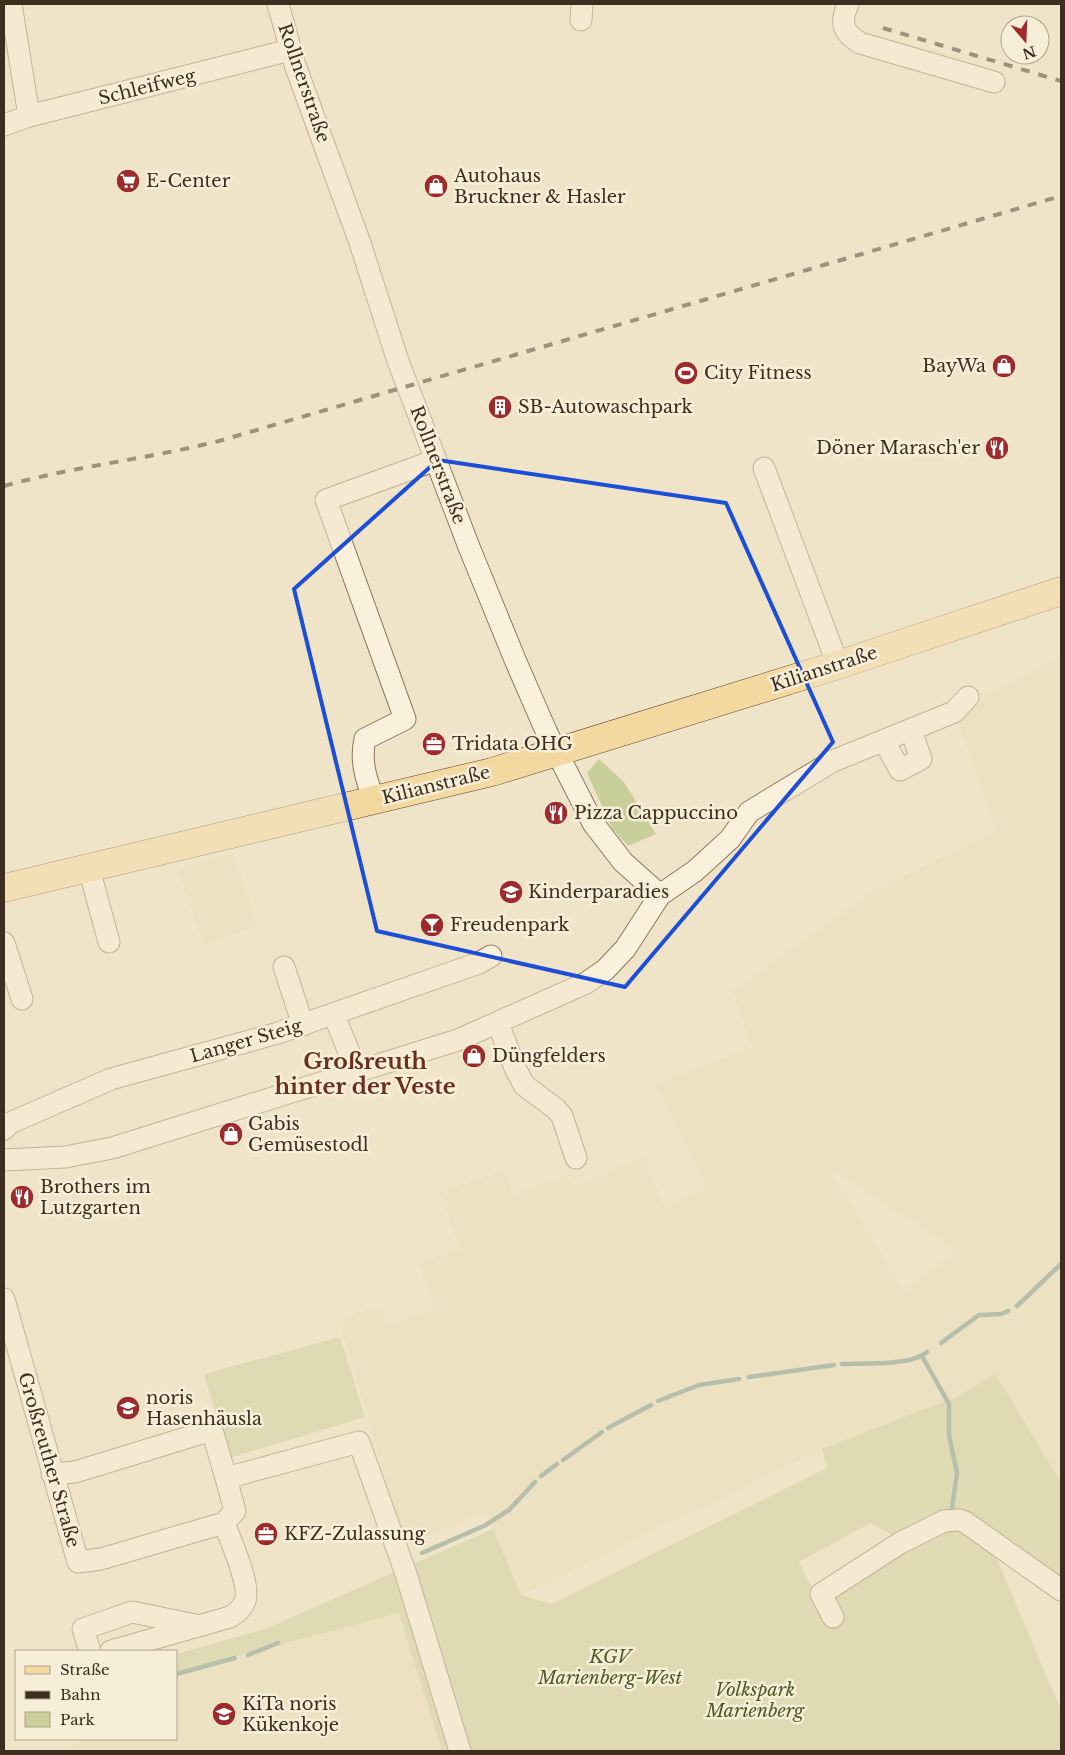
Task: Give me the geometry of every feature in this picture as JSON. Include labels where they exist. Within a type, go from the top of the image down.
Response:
[{"type":"main road","name":"Kilianstraße","points":[[4,888],[466,779],[557,753],[838,665],[1061,591]]},
{"type":"street","points":[[11,4],[29,116]]},
{"type":"street","name":"Rollnerstraße","points":[[278,4],[290,50],[368,265],[392,344],[514,657],[557,753],[593,823],[623,862],[660,895]]},
{"type":"street","points":[[848,4],[843,18],[844,27],[849,36],[860,43],[994,82]]},
{"type":"street","name":"Schleifweg","points":[[4,125],[29,116],[290,50]]},
{"type":"street","points":[[374,800],[366,779],[361,755],[364,739],[405,718],[326,500],[436,460]]},
{"type":"street","points":[[764,468],[838,665]]},
{"type":"street","points":[[4,1160],[65,1157],[112,1148],[458,1040],[586,984],[604,970],[625,949],[660,895],[695,870],[730,839],[749,812],[833,761],[954,712],[968,697]]},
{"type":"street","points":[[884,741],[900,770],[921,759],[911,730]]},
{"type":"street","points":[[89,869],[109,942]]},
{"type":"street","points":[[4,943],[22,999]]},
{"type":"street","name":"Langer Steig","points":[[4,1129],[10,1123],[102,1082],[334,1015],[479,963],[491,956]]},
{"type":"street","points":[[284,967],[303,1025]]},
{"type":"street","points":[[334,1015],[357,1072]]},
{"type":"street","points":[[498,1024],[515,1068],[524,1084],[549,1102],[562,1116],[576,1158]]},
{"type":"street","name":"Großreuther Straße","points":[[4,1300],[78,1562],[101,1559],[224,1523]]},
{"type":"street","points":[[52,1474],[75,1472],[212,1430],[234,1511],[224,1523],[245,1583],[246,1600],[240,1611],[230,1618],[114,1650]]},
{"type":"street","points":[[226,1478],[359,1442],[406,1574],[460,1751]]},
{"type":"street","points":[[833,1617],[821,1594],[900,1543],[944,1521],[965,1522],[1061,1590]]},
{"type":"street","points":[[90,1650],[83,1629],[132,1612],[198,1626]]},
{"type":"highlighted area","points":[[438,460],[726,503],[833,742],[625,987],[377,931],[294,589]]},
{"type":"shaded area","points":[[1061,657],[1061,1480],[995,1374],[961,1395],[822,1449],[521,1595],[486,1512],[405,1545],[339,1319],[379,1306],[386,1324],[435,1308],[419,1263],[460,1249],[440,1192],[505,1170],[514,1195],[568,1176],[572,1187],[644,1158],[665,1208],[707,1189],[655,1083],[752,1048],[733,991],[872,892],[996,831],[954,709]],"holes":[[[828,1167],[957,1250],[904,1291]]]},
{"type":"shaded area","points":[[233,854],[257,926],[204,945],[177,868]]},
{"type":"shaded area","points":[[403,1602],[446,1751],[57,1751],[93,1740],[178,1740],[178,1662]]},
{"type":"green space","points":[[599,759],[624,782],[656,834],[628,846],[612,828],[587,773]]},
{"type":"green space","points":[[340,1337],[365,1417],[229,1458],[204,1374]]},
{"type":"green space","points":[[995,1374],[1061,1482],[1061,1583],[948,1513],[896,1537],[870,1523],[799,1562],[818,1600],[830,1596],[931,1531],[956,1526],[990,1543],[1061,1710],[1061,1751],[442,1751],[399,1613],[178,1671],[178,1653],[265,1629],[493,1529],[521,1595],[552,1604],[827,1468],[822,1449],[961,1395]]},
{"type":"waterway","points":[[1017,1306],[1061,1264]]},
{"type":"waterway","points":[[941,1343],[979,1315],[1001,1314],[1008,1311]]},
{"type":"waterway","points":[[842,1364],[899,1362],[910,1360],[927,1352]]},
{"type":"waterway","points":[[922,1356],[949,1404],[949,1435],[957,1473],[952,1509]]},
{"type":"waterway","points":[[749,1377],[834,1365]]},
{"type":"waterway","points":[[658,1401],[699,1385],[739,1379]]},
{"type":"waterway","points":[[608,1428],[651,1405]]},
{"type":"waterway","points":[[563,1460],[602,1432]]},
{"type":"waterway","points":[[541,1476],[557,1464]]},
{"type":"waterway","points":[[422,1553],[486,1525],[509,1510],[535,1482]]},
{"type":"waterway","points":[[248,1655],[278,1643]]},
{"type":"waterway","points":[[178,1673],[235,1658]]},
{"type":"railway","points":[[883,28],[1061,81]]},
{"type":"railway","points":[[4,486],[58,473],[219,441],[1061,196]]},
{"type":"place","name":"E-Center","points":[[128,181]]},
{"type":"place","name":"Autohaus Bruckner & Hasler","points":[[436,186]]},
{"type":"place","name":"BayWa","points":[[1004,366]]},
{"type":"place","name":"City Fitness","points":[[686,373]]},
{"type":"place","name":"SB-Autowaschpark","points":[[500,407]]},
{"type":"place","name":"Döner Marasch'er","points":[[997,448]]},
{"type":"place","name":"Tridata OHG","points":[[434,744]]},
{"type":"place","name":"Pizza Cappuccino","points":[[556,813]]},
{"type":"place","name":"Kinderparadies","points":[[511,892]]},
{"type":"place","name":"Freudenpark","points":[[432,925]]},
{"type":"place","name":"Düngfelders","points":[[474,1056]]},
{"type":"place","name":"Gabis Gemüsestodl","points":[[231,1134]]},
{"type":"place","name":"Brothers im Lutzgarten","points":[[22,1197]]},
{"type":"place","name":"noris Hasenhäusla","points":[[128,1408]]},
{"type":"place","name":"KFZ-Zulassung","points":[[266,1534]]},
{"type":"place","name":"KiTa noris Kükenkoje","points":[[224,1714]]},
{"type":"district","name":"Großreuth hinter der Veste","points":[[365,1074]]},
{"type":"park label","name":"KGV Marienberg-West","points":[[610,1667]]},
{"type":"park label","name":"Volkspark Marienberg","points":[[755,1700]]}]
